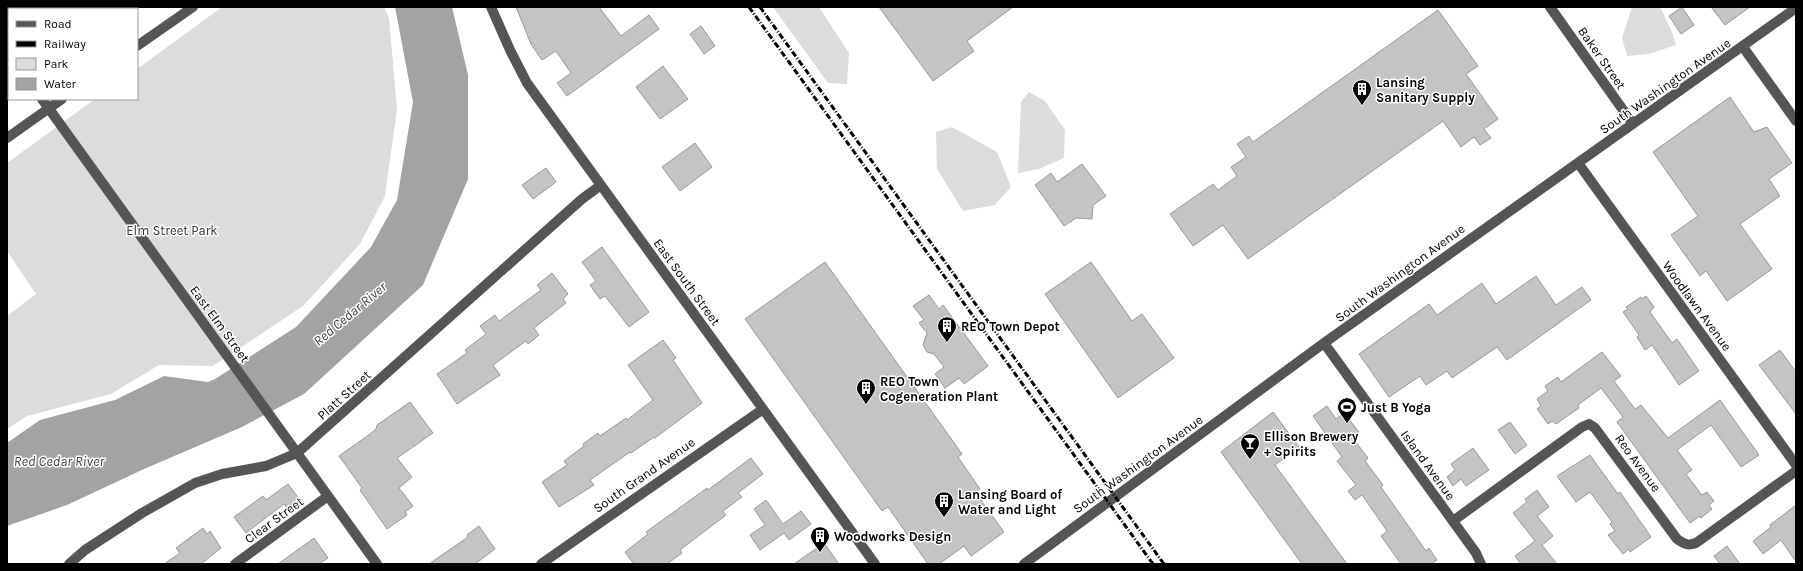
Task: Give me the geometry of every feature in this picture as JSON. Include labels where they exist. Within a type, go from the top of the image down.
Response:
[{"type":"street","points":[[138,45],[193,7]]},
{"type":"street","name":"East South Street","points":[[491,7],[510,50],[527,83],[875,564]]},
{"type":"street","name":"Baker Street","points":[[1550,7],[1633,124]]},
{"type":"street","name":"South Washington Avenue","points":[[1024,564],[1324,343],[1796,8]]},
{"type":"street","points":[[1743,47],[1796,121]]},
{"type":"street","name":"East Elm Street","points":[[43,100],[377,564]]},
{"type":"street","points":[[7,138],[61,100]]},
{"type":"street","name":"Woodlawn Avenue","points":[[1578,163],[1796,465]]},
{"type":"street","name":"Platt Street","points":[[69,564],[85,550],[142,513],[195,483],[222,474],[266,466],[297,453],[582,199],[601,185]]},
{"type":"street","name":"Island Avenue","points":[[1324,343],[1476,553],[1481,564]]},
{"type":"street","name":"South Grand Avenue","points":[[541,564],[763,409]]},
{"type":"street","name":"Reo Avenue","points":[[1453,521],[1582,427],[1589,424],[1595,428],[1677,539],[1684,544],[1690,545],[1696,543],[1796,470]]},
{"type":"street","name":"Clear Street","points":[[235,564],[328,496]]},
{"type":"green space","name":"Elm Street Park","points":[[222,7],[384,7],[389,18],[397,109],[385,196],[360,244],[303,306],[213,366],[159,365],[111,394],[27,416],[7,429],[7,316],[36,294],[7,251],[7,163],[94,100],[138,100],[138,68]]},
{"type":"green space","points":[[773,7],[819,7],[849,53],[847,84],[828,83]]},
{"type":"green space","points":[[1632,7],[1660,7],[1672,32],[1676,45],[1649,54],[1627,56],[1622,38]]},
{"type":"green space","points":[[1029,92],[1045,101],[1065,130],[1064,158],[1039,169],[1018,173],[1021,102]]},
{"type":"green space","points":[[952,127],[997,152],[1011,187],[995,205],[963,211],[937,169],[936,132]]},
{"type":"water","name":"Red Cedar River","points":[[395,7],[452,7],[468,75],[468,179],[423,285],[304,394],[242,427],[144,469],[67,505],[7,526],[7,443],[40,420],[115,400],[164,376],[208,382],[215,379],[296,327],[371,247],[397,200],[413,102]]},
{"type":"building","points":[[516,7],[599,7],[621,36],[649,15],[659,29],[567,96],[557,83],[571,73],[556,51],[542,60],[531,44]]},
{"type":"building","points":[[879,7],[1013,7],[967,41],[974,51],[933,81]]},
{"type":"building","points":[[1682,7],[1694,25],[1681,34],[1669,16]]},
{"type":"building","points":[[1711,7],[1750,7],[1725,25]]},
{"type":"building","name":"Lansing Sanitary Supply","points":[[1438,10],[1478,66],[1466,74],[1498,119],[1484,129],[1491,138],[1480,145],[1474,137],[1461,147],[1443,121],[1248,259],[1223,225],[1193,246],[1170,214],[1213,184],[1218,190],[1237,176],[1231,167],[1246,157],[1237,144],[1249,136],[1253,142]]},
{"type":"building","points":[[701,26],[715,46],[704,54],[690,34]]},
{"type":"building","points":[[663,66],[688,99],[660,119],[636,87]]},
{"type":"building","points":[[1730,97],[1754,132],[1767,127],[1792,163],[1769,179],[1780,196],[1740,224],[1772,269],[1727,301],[1706,271],[1700,276],[1671,235],[1698,216],[1653,152]]},
{"type":"building","points":[[695,143],[712,167],[680,191],[662,167]]},
{"type":"building","points":[[1082,164],[1106,196],[1093,205],[1092,219],[1076,218],[1064,226],[1035,185],[1051,173],[1057,182]]},
{"type":"building","points":[[546,168],[556,182],[533,199],[522,185]]},
{"type":"building","points":[[602,247],[649,312],[629,327],[605,296],[600,299],[590,285],[596,281],[582,262]]},
{"type":"building","name":"REO Town Cogeneration Plant","points":[[825,262],[962,454],[958,457],[980,489],[975,492],[1004,532],[971,556],[964,546],[939,564],[928,564],[888,507],[882,511],[745,319]]},
{"type":"building","points":[[1091,262],[1132,321],[1142,314],[1174,358],[1118,398],[1045,294]]},
{"type":"building","points":[[552,273],[568,294],[563,299],[566,303],[534,328],[539,335],[528,344],[526,341],[493,365],[500,375],[457,404],[437,374],[467,353],[465,350],[486,334],[480,326],[495,315],[499,321],[541,290],[537,285]]},
{"type":"building","points":[[1536,276],[1556,305],[1582,287],[1591,300],[1507,360],[1497,347],[1452,378],[1447,371],[1426,385],[1420,376],[1389,397],[1359,354],[1429,304],[1437,315],[1482,283],[1496,304]]},
{"type":"building","name":"REO Town Depot","points":[[929,295],[939,309],[943,305],[988,366],[964,384],[959,378],[945,388],[935,374],[944,367],[934,354],[927,352],[923,345],[927,333],[919,323],[924,320],[913,306]]},
{"type":"building","points":[[1646,296],[1654,307],[1650,312],[1672,343],[1677,339],[1699,371],[1679,385],[1652,345],[1645,350],[1637,337],[1639,335],[1623,312],[1628,309],[1626,307],[1641,297],[1642,299]]},
{"type":"building","points":[[663,340],[676,358],[673,360],[702,403],[655,438],[654,437],[631,453],[630,452],[590,480],[594,485],[559,507],[542,482],[567,465],[564,461],[584,446],[583,444],[598,433],[600,436],[626,418],[627,420],[653,400],[628,365]]},
{"type":"building","points":[[1780,350],[1796,372],[1796,414],[1759,365]]},
{"type":"building","points":[[1602,352],[1621,376],[1614,381],[1635,409],[1641,405],[1668,438],[1720,400],[1759,455],[1741,467],[1711,425],[1677,450],[1692,470],[1686,474],[1702,495],[1707,492],[1714,501],[1709,505],[1712,509],[1701,518],[1700,516],[1690,523],[1617,422],[1623,417],[1601,388],[1578,405],[1579,408],[1556,424],[1553,421],[1548,424],[1537,409],[1541,406],[1537,399],[1548,391],[1545,386],[1558,377],[1561,382]]},
{"type":"building","points":[[410,402],[433,433],[397,458],[412,477],[399,488],[413,506],[405,512],[407,515],[387,529],[360,490],[362,488],[339,456],[370,434],[376,429],[377,425]]},
{"type":"building","points":[[1327,406],[1336,419],[1344,413],[1359,432],[1352,437],[1368,458],[1365,461],[1383,485],[1381,487],[1426,551],[1429,548],[1437,560],[1431,564],[1401,564],[1381,536],[1387,531],[1362,495],[1355,500],[1348,491],[1356,485],[1337,461],[1342,457],[1313,416]]},
{"type":"building","points":[[1273,412],[1299,447],[1275,465],[1347,564],[1302,564],[1221,452]]},
{"type":"building","points":[[1510,422],[1527,445],[1515,454],[1498,430]]},
{"type":"building","points":[[1473,448],[1489,470],[1466,486],[1461,479],[1453,486],[1447,477],[1455,470],[1451,464]]},
{"type":"building","points":[[1590,455],[1618,494],[1620,492],[1651,537],[1630,552],[1629,549],[1623,554],[1608,535],[1615,531],[1610,524],[1612,522],[1590,492],[1576,502],[1557,476]]},
{"type":"building","points":[[751,458],[763,474],[738,493],[742,497],[723,511],[726,515],[680,550],[682,553],[667,564],[634,564],[625,552],[648,534],[646,532],[707,488],[708,490]]},
{"type":"building","points":[[288,484],[299,499],[287,508],[284,504],[246,533],[234,517],[263,496],[266,500]]},
{"type":"building","points":[[1537,490],[1549,507],[1537,516],[1553,536],[1542,545],[1557,564],[1521,564],[1515,556],[1535,541],[1513,513],[1527,502],[1525,499]]},
{"type":"building","points":[[766,500],[783,524],[801,511],[811,524],[789,540],[784,533],[760,550],[750,535],[765,525],[754,509]]},
{"type":"building","points":[[1796,505],[1796,562],[1781,540],[1763,554],[1753,541],[1771,527],[1770,525]]},
{"type":"building","points":[[479,526],[495,549],[475,564],[429,564],[468,537],[467,535]]},
{"type":"building","points":[[203,528],[207,534],[210,531],[221,548],[201,564],[164,564],[180,553],[176,548]]},
{"type":"building","points":[[314,538],[328,558],[319,564],[278,564]]},
{"type":"building","name":"Woodworks Design","points":[[824,543],[839,564],[794,564]]},
{"type":"building","points":[[1727,546],[1740,564],[1720,564],[1714,556]]},
{"type":"railway","points":[[749,7],[1153,564]]},
{"type":"railway","points":[[760,7],[1164,564]]},
{"type":"place","name":"Lansing Sanitary Supply","points":[[1362,106]]},
{"type":"place","name":"REO Town Depot","points":[[947,343]]},
{"type":"place","name":"REO Town Cogeneration Plant","points":[[866,405]]},
{"type":"place","name":"Just B Yoga","points":[[1347,424]]},
{"type":"place","name":"Ellison Brewery + Spirits","points":[[1250,460]]},
{"type":"place","name":"Lansing Board of Water and Light","points":[[944,518]]},
{"type":"place","name":"Woodworks Design","points":[[820,553]]}]
